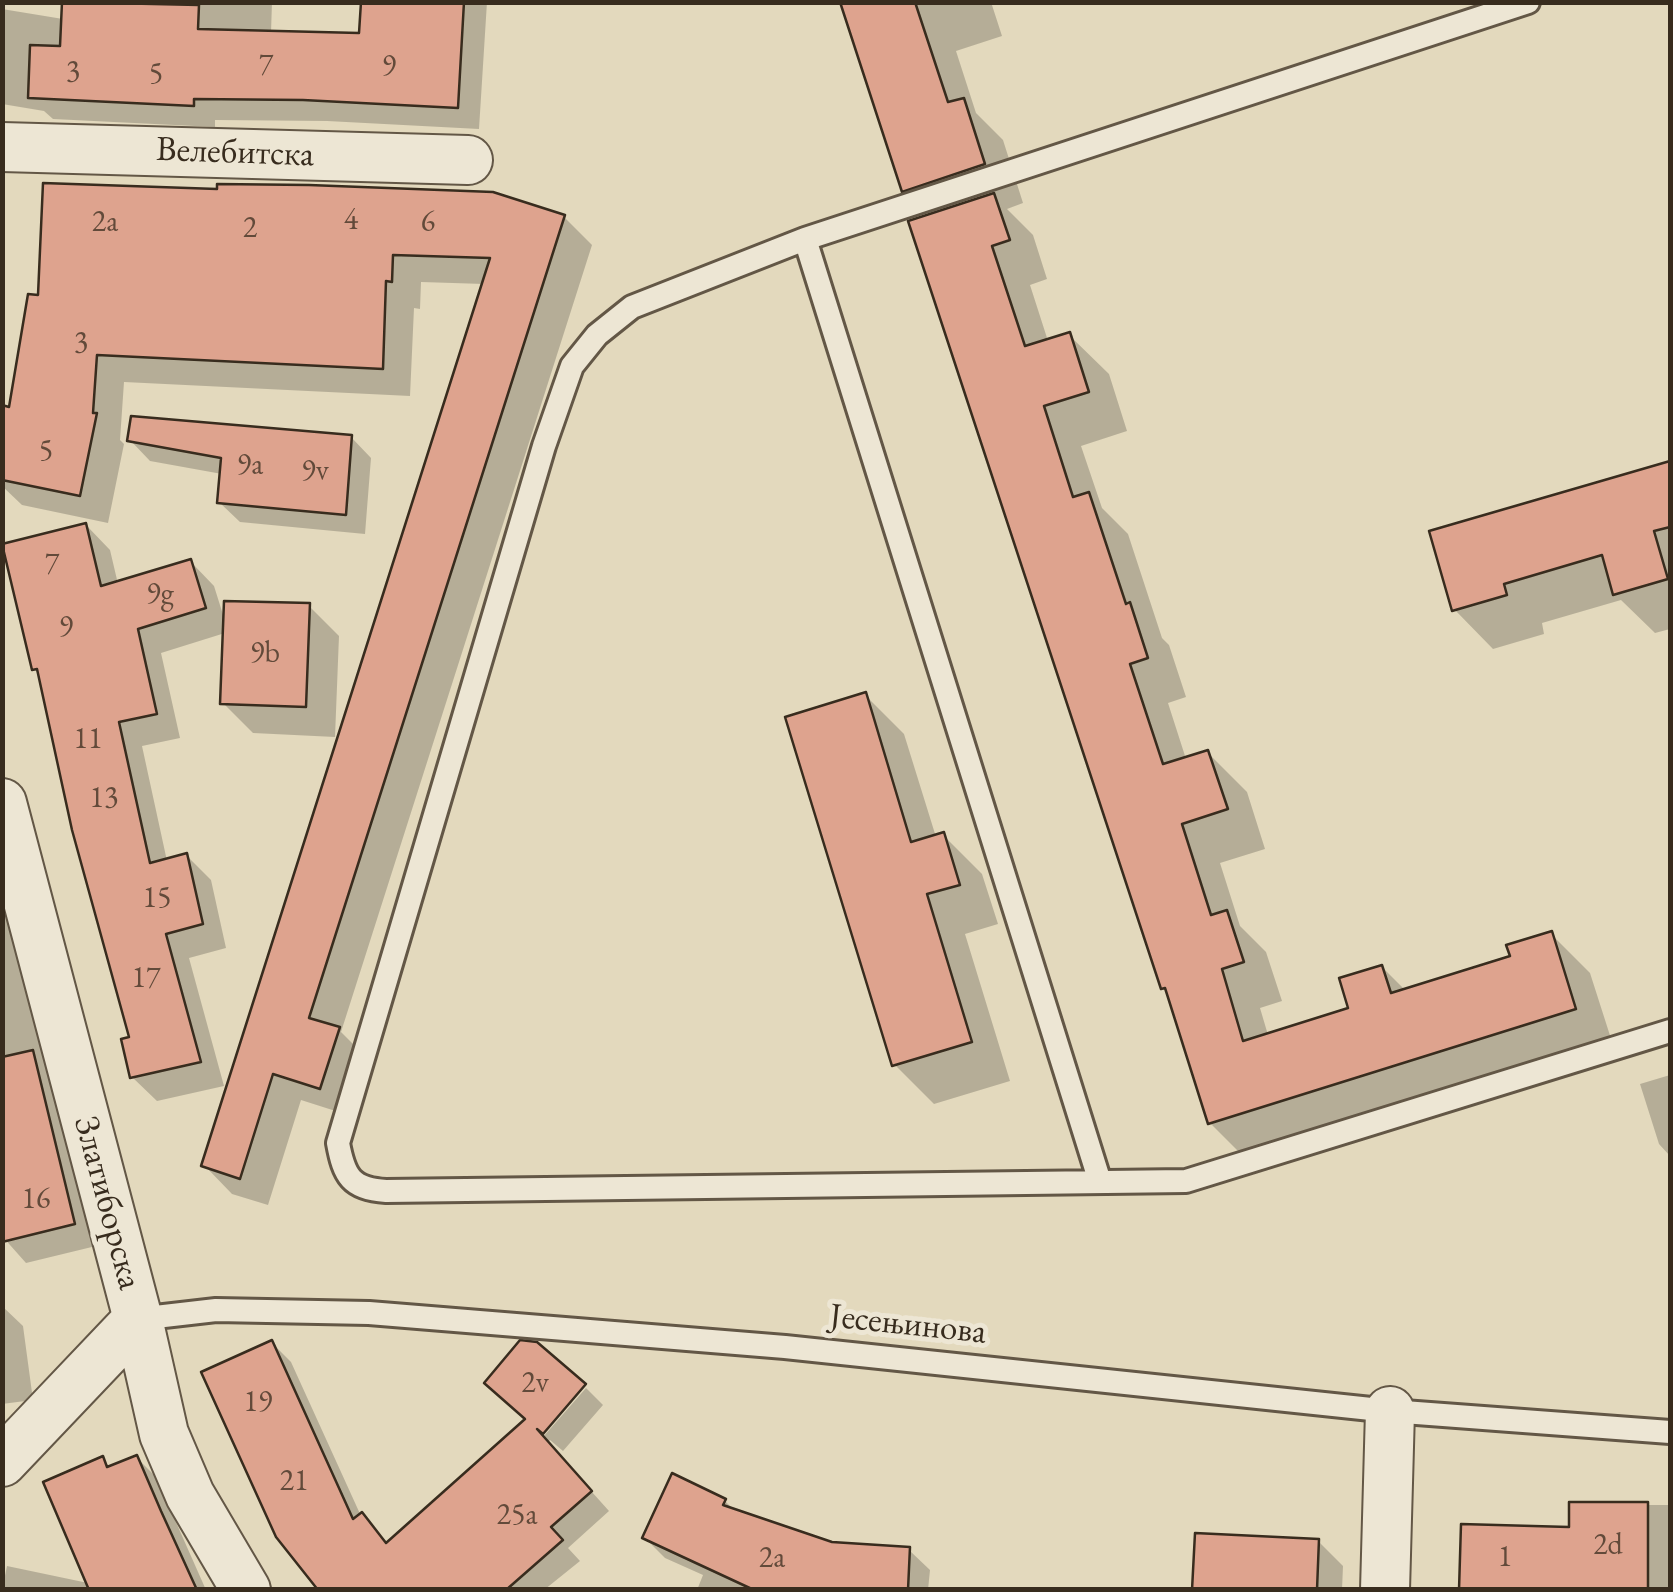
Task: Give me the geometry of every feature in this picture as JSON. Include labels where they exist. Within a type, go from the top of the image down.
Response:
[{"type":"street","name":"Велебитска","points":[[2,147],[468,160]]},
{"type":"street","name":"Златиборска","points":[[2,802],[138,1319],[164,1434],[190,1495],[246,1590]]},
{"type":"street","points":[[2,1462],[138,1319]]},
{"type":"street","points":[[1386,1590],[1390,1411]]},
{"type":"lane","points":[[1528,2],[805,239],[632,306],[597,336],[572,366],[538,465],[338,1143],[350,1180],[369,1190],[1186,1181],[1670,1031]]},
{"type":"lane","points":[[805,239],[1100,1182]]},
{"type":"lane","name":"Јесењинова","points":[[138,1319],[216,1310],[369,1313],[785,1347],[1390,1411],[1670,1432]]},
{"type":"building","points":[[62,2],[199,5],[198,29],[359,33],[361,2],[464,2],[458,108],[303,100],[194,99],[194,106],[28,98],[30,45],[60,46]]},
{"type":"building","points":[[840,2],[915,2],[948,102],[964,98],[985,164],[902,192]]},
{"type":"building","points":[[43,183],[217,189],[217,184],[309,185],[493,192],[565,215],[309,1018],[340,1027],[320,1089],[273,1074],[240,1179],[201,1166],[490,258],[393,255],[392,282],[386,281],[383,369],[97,355],[93,413],[97,413],[80,496],[2,480],[2,405],[9,407],[28,294],[38,295]]},
{"type":"building","points":[[994,193],[1010,240],[992,246],[1025,346],[1070,332],[1089,392],[1044,406],[1073,497],[1089,492],[1126,604],[1130,602],[1148,658],[1130,664],[1163,764],[1208,750],[1228,809],[1182,824],[1211,915],[1227,910],[1244,962],[1222,969],[1243,1041],[1348,1008],[1339,978],[1382,965],[1391,993],[1510,956],[1506,945],[1552,931],[1576,1009],[1208,1124],[908,221]]},
{"type":"building","points":[[131,416],[352,435],[346,515],[217,503],[221,458],[127,441]]},
{"type":"building","points":[[1670,461],[1670,527],[1654,531],[1668,579],[1613,595],[1602,555],[1504,584],[1507,595],[1452,611],[1429,531]]},
{"type":"building","points":[[86,523],[101,586],[191,559],[206,608],[138,629],[157,714],[119,722],[150,863],[187,853],[203,924],[166,934],[201,1062],[130,1078],[121,1039],[129,1037],[72,830],[37,669],[32,670],[2,544]]},
{"type":"building","points":[[224,601],[310,603],[306,707],[220,704]]},
{"type":"building","points":[[866,692],[911,842],[944,832],[960,885],[927,894],[972,1042],[892,1066],[785,717]]},
{"type":"building","points":[[33,1050],[75,1224],[2,1242],[2,1057]]},
{"type":"building","points":[[272,1340],[353,1519],[362,1512],[386,1543],[525,1419],[484,1383],[520,1340],[537,1342],[586,1384],[543,1434],[537,1429],[592,1491],[551,1527],[563,1540],[506,1590],[318,1590],[276,1537],[201,1372]]},
{"type":"building","points":[[137,1455],[197,1590],[89,1590],[43,1482],[103,1456],[107,1467]]},
{"type":"building","points":[[672,1473],[726,1499],[723,1505],[832,1542],[910,1547],[908,1590],[754,1590],[642,1538]]},
{"type":"building","points":[[1569,1502],[1648,1502],[1648,1590],[1459,1590],[1461,1524],[1569,1527]]},
{"type":"building","points":[[1195,1533],[1319,1539],[1317,1590],[1192,1590]]}]
